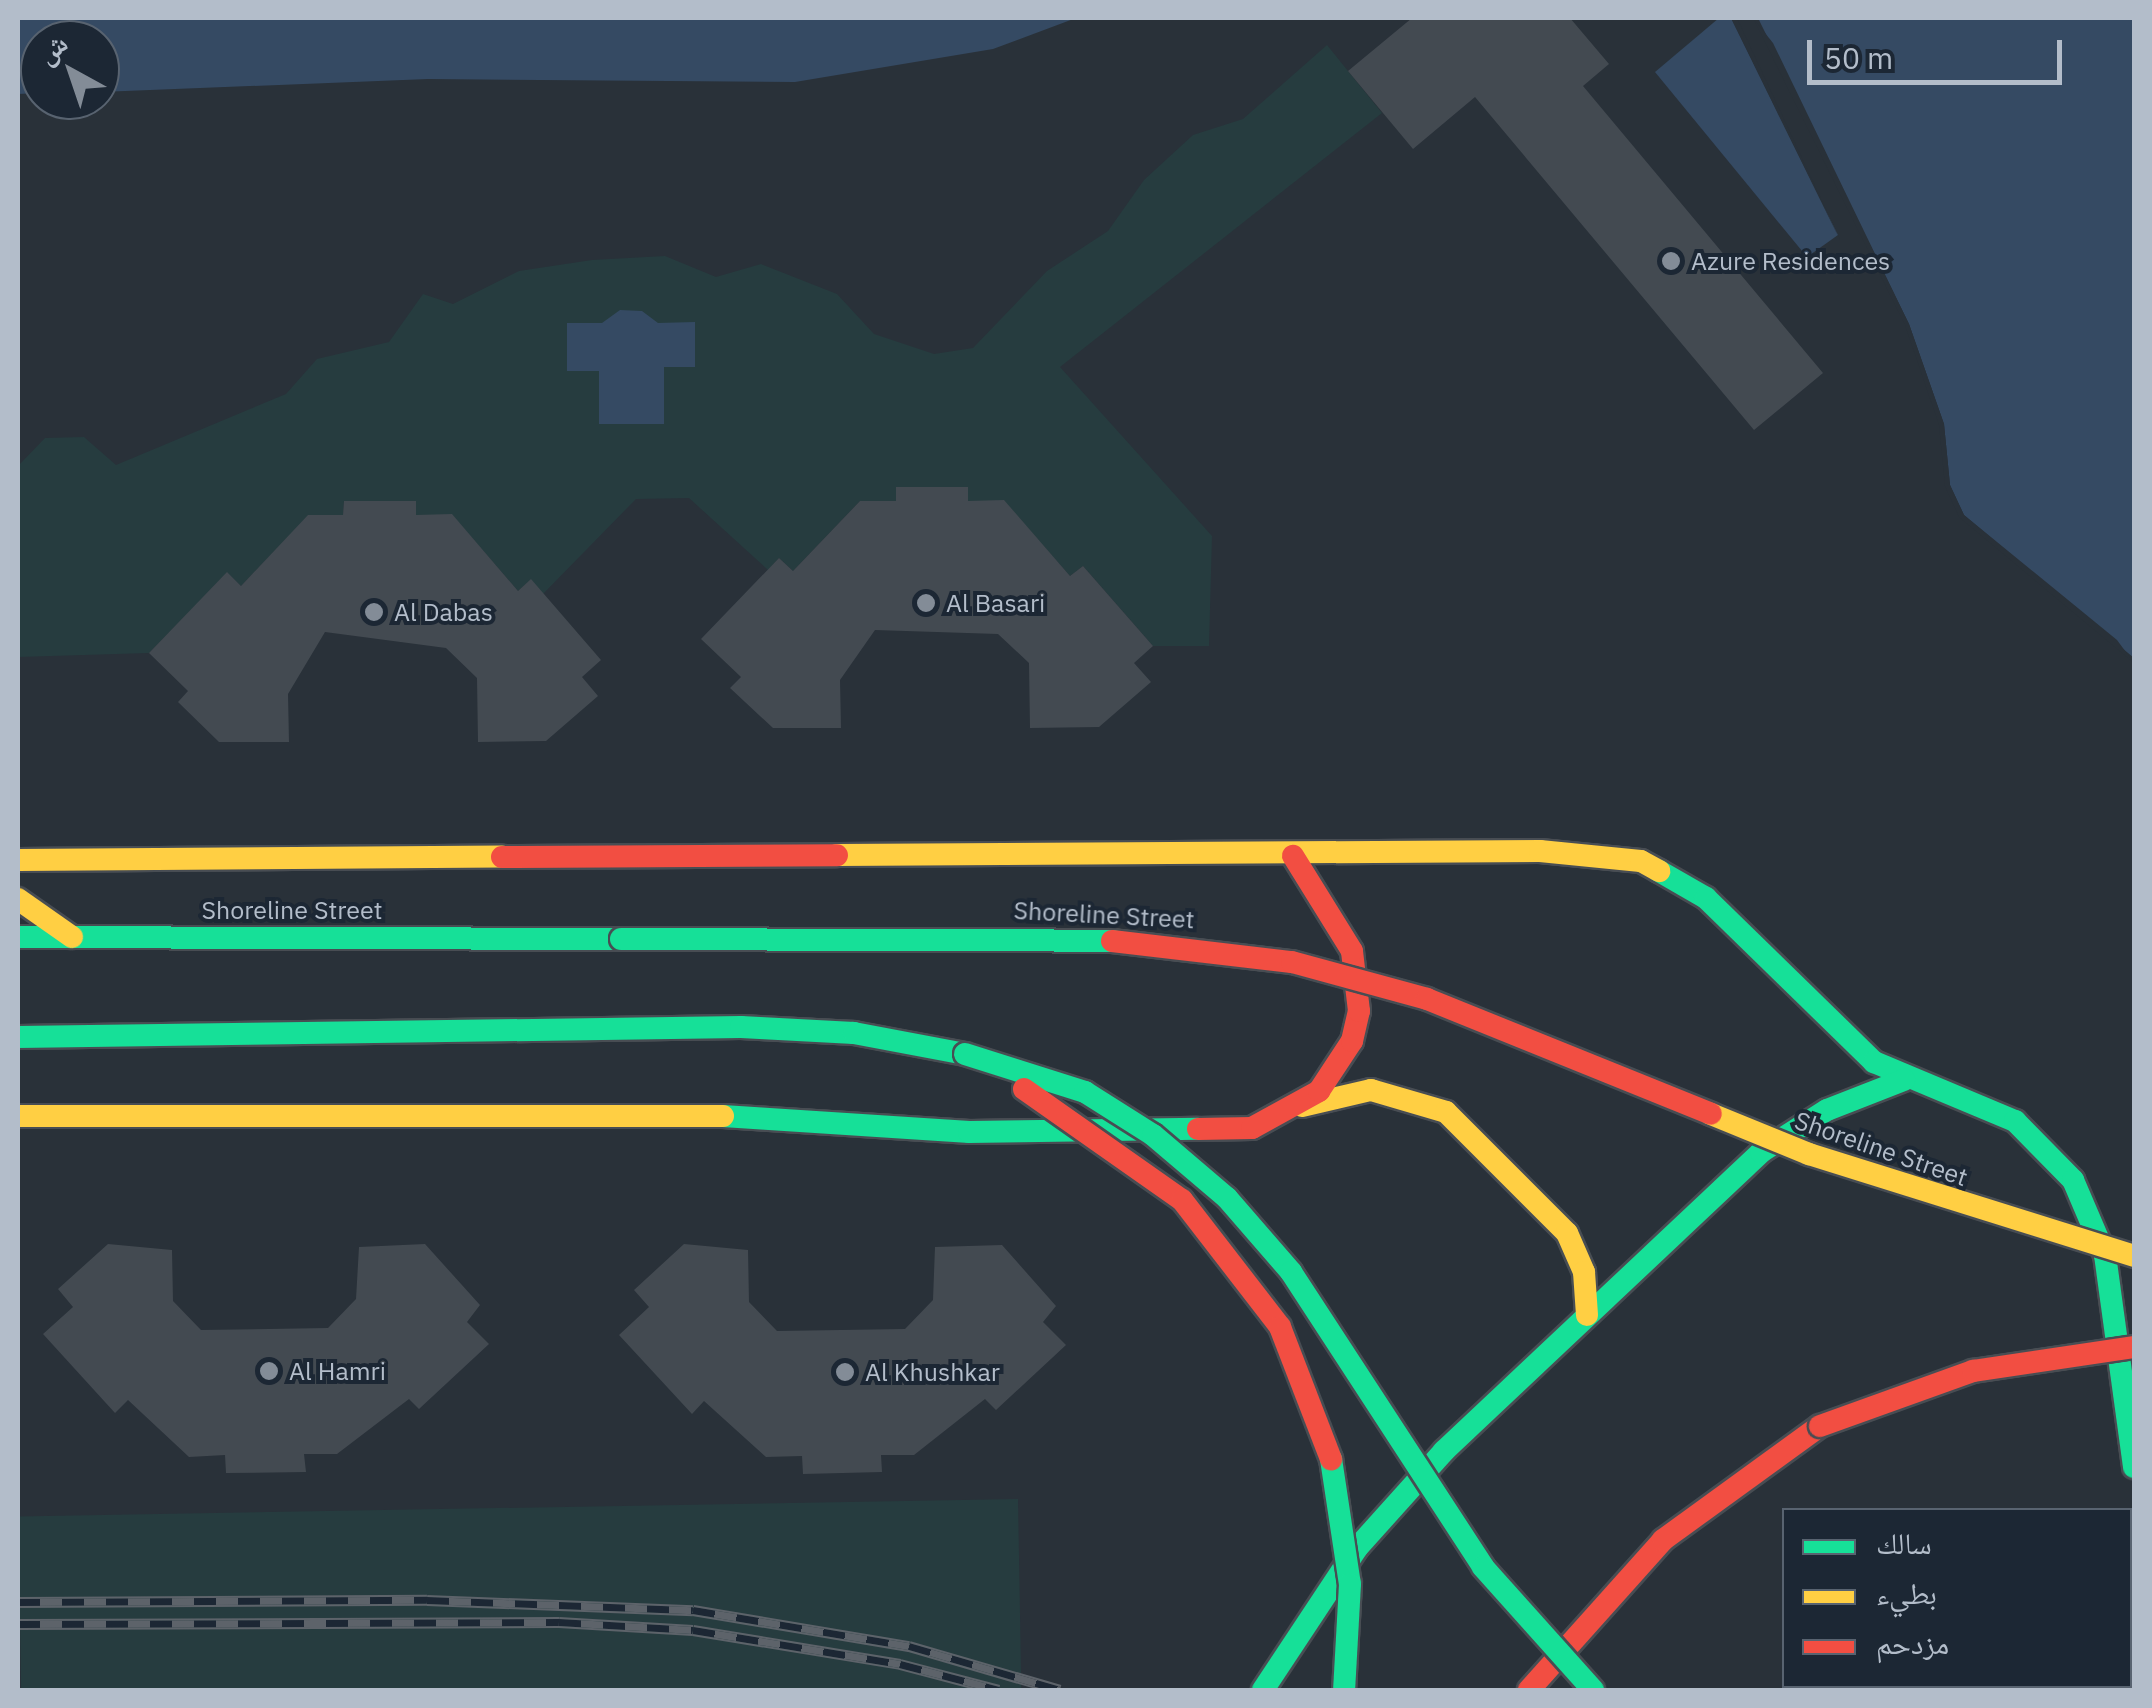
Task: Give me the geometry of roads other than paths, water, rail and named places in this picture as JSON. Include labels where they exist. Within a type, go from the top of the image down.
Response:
[{"type":"main road","points":[[18,860],[1292,856],[1540,851],[1659,867],[1706,898],[1874,1062],[1904,1080],[1980,1101],[2015,1121],[2073,1180],[2105,1255],[2134,1466]]},
{"type":"main road","points":[[1292,856],[1352,951],[1359,996],[1338,1068],[1294,1109]]},
{"type":"main road","points":[[18,899],[72,937]]},
{"type":"main road","name":"Shoreline Street","points":[[18,938],[1082,937],[1292,962],[1427,1000],[1826,1160],[2134,1256]]},
{"type":"main road","points":[[22,1039],[798,1028],[965,1054],[1085,1092],[1153,1136],[1228,1198],[1300,1286],[1483,1567],[1593,1690]]},
{"type":"main road","points":[[965,1054],[1141,1164],[1218,1239],[1280,1327],[1338,1478],[1350,1584],[1344,1690]]},
{"type":"main road","points":[[1263,1690],[1318,1601],[1398,1498],[1587,1315],[1761,1152],[1827,1110],[1904,1080]]},
{"type":"main road","points":[[18,1116],[700,1115],[969,1132],[1208,1134],[1252,1128],[1294,1109],[1371,1090],[1446,1112],[1566,1233],[1584,1272],[1587,1315]]},
{"type":"main road","points":[[1529,1690],[1662,1540],[1820,1426],[1973,1370],[2134,1347]]},
{"type":"water","points":[[18,18],[1076,18],[993,49],[795,82],[428,79],[120,91],[120,20],[20,20],[18,94]]},
{"type":"water","points":[[1719,18],[1731,18],[1838,235],[1807,257],[1655,72]]},
{"type":"water","points":[[1758,18],[2134,18],[2134,658],[1964,515],[1950,485],[1944,424],[1909,324]]},
{"type":"water","points":[[620,310],[642,311],[658,323],[695,322],[695,367],[664,367],[664,424],[599,424],[599,371],[567,371],[567,323],[602,323]]},
{"type":"railway","points":[[18,1602],[427,1600],[693,1610],[909,1646],[1060,1690]]},
{"type":"railway","points":[[18,1624],[559,1622],[693,1630],[900,1664],[999,1690]]},
{"type":"place","name":"Azure Residences","points":[[1671,261]]},
{"type":"place","name":"Al Basari","points":[[926,603]]},
{"type":"place","name":"Al Dabas","points":[[374,612]]},
{"type":"place","name":"Al Hamri","points":[[269,1371]]},
{"type":"place","name":"Al Khushkar","points":[[845,1372]]}]
